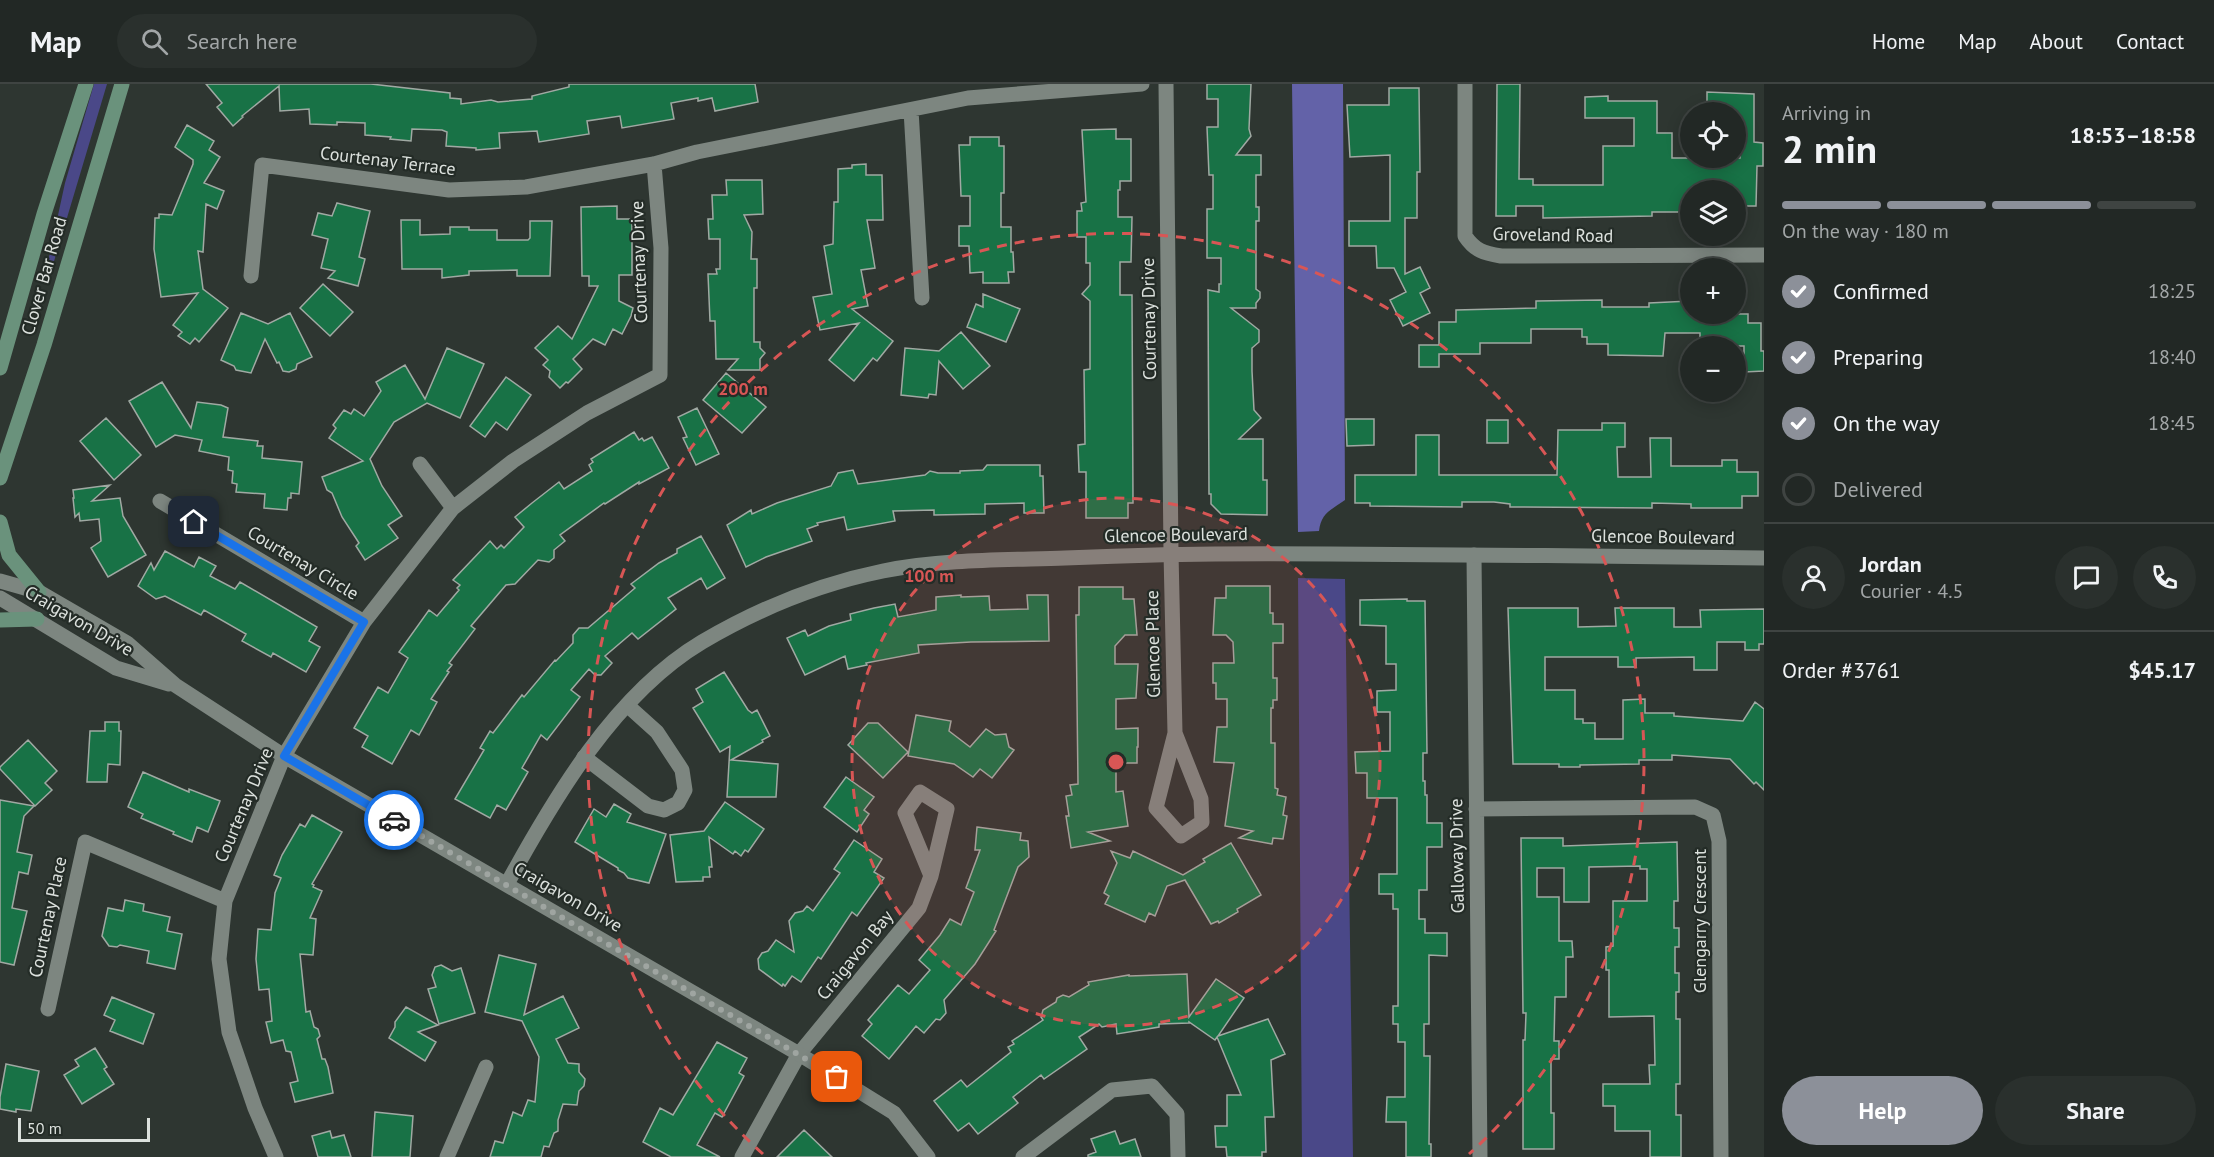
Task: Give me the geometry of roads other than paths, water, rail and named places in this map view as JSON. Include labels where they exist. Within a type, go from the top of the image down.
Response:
[{"type":"main road","name":"Clover Bar Road","points":[[0,368],[44,214],[86,84]]},
{"type":"main road","name":"Clover Bar Road","points":[[0,478],[44,345],[122,84]]},
{"type":"main road","points":[[0,522],[9,555],[39,592]]},
{"type":"main road","points":[[0,620],[36,619]]},
{"type":"street","points":[[654,164],[697,152],[968,99],[1142,84]]},
{"type":"street","name":"Courtenay Drive","points":[[1166,84],[1171,553]]},
{"type":"street","name":"Groveland Road","points":[[1466,84],[1465,236],[1472,246],[1483,253],[1501,256],[1764,255]]},
{"type":"street","points":[[911,110],[922,298]]},
{"type":"street","name":"Courtenay Drive","points":[[276,1157],[255,1108],[229,1032],[219,959],[225,901],[284,756],[364,622],[453,507],[513,461],[587,413],[660,375],[661,248],[654,164]]},
{"type":"street","name":"Courtenay Terrace","points":[[251,276],[262,165],[449,190],[526,187],[654,164]]},
{"type":"street","points":[[420,464],[453,507]]},
{"type":"street","name":"Courtenay Circle","points":[[160,501],[364,622]]},
{"type":"street","name":"Glencoe Boulevard","points":[[507,885],[557,796],[585,757],[627,705],[662,670],[700,643],[757,612],[818,588],[885,570],[950,563],[1171,553],[1764,558]]},
{"type":"street","name":"Glencoe Place","points":[[1171,553],[1175,733],[1156,808],[1181,836],[1202,822],[1201,799],[1175,733]]},
{"type":"street","name":"Galloway Drive","points":[[1474,555],[1480,1157]]},
{"type":"street","name":"Craigavon Drive","points":[[0,581],[39,592],[127,643],[175,685],[284,756],[799,1054],[894,1113],[928,1157]]},
{"type":"street","name":"Craigavon Drive","points":[[0,598],[116,668],[175,685]]},
{"type":"street","points":[[585,757],[648,806],[664,810],[678,803],[685,789],[682,770],[657,732],[627,705]]},
{"type":"street","name":"Craigavon Bay","points":[[742,1157],[799,1054],[919,908],[931,876],[947,810],[921,792],[905,813],[931,876]]},
{"type":"street","name":"Glengarry Crescent","points":[[1476,810],[1695,807],[1713,815],[1719,841],[1721,1157]]},
{"type":"street","name":"Courtenay Place","points":[[48,1010],[85,842],[225,901]]},
{"type":"street","points":[[447,1157],[486,1067]]},
{"type":"street","points":[[1023,1157],[1112,1090],[1152,1086],[1177,1114],[1178,1157]]}]
